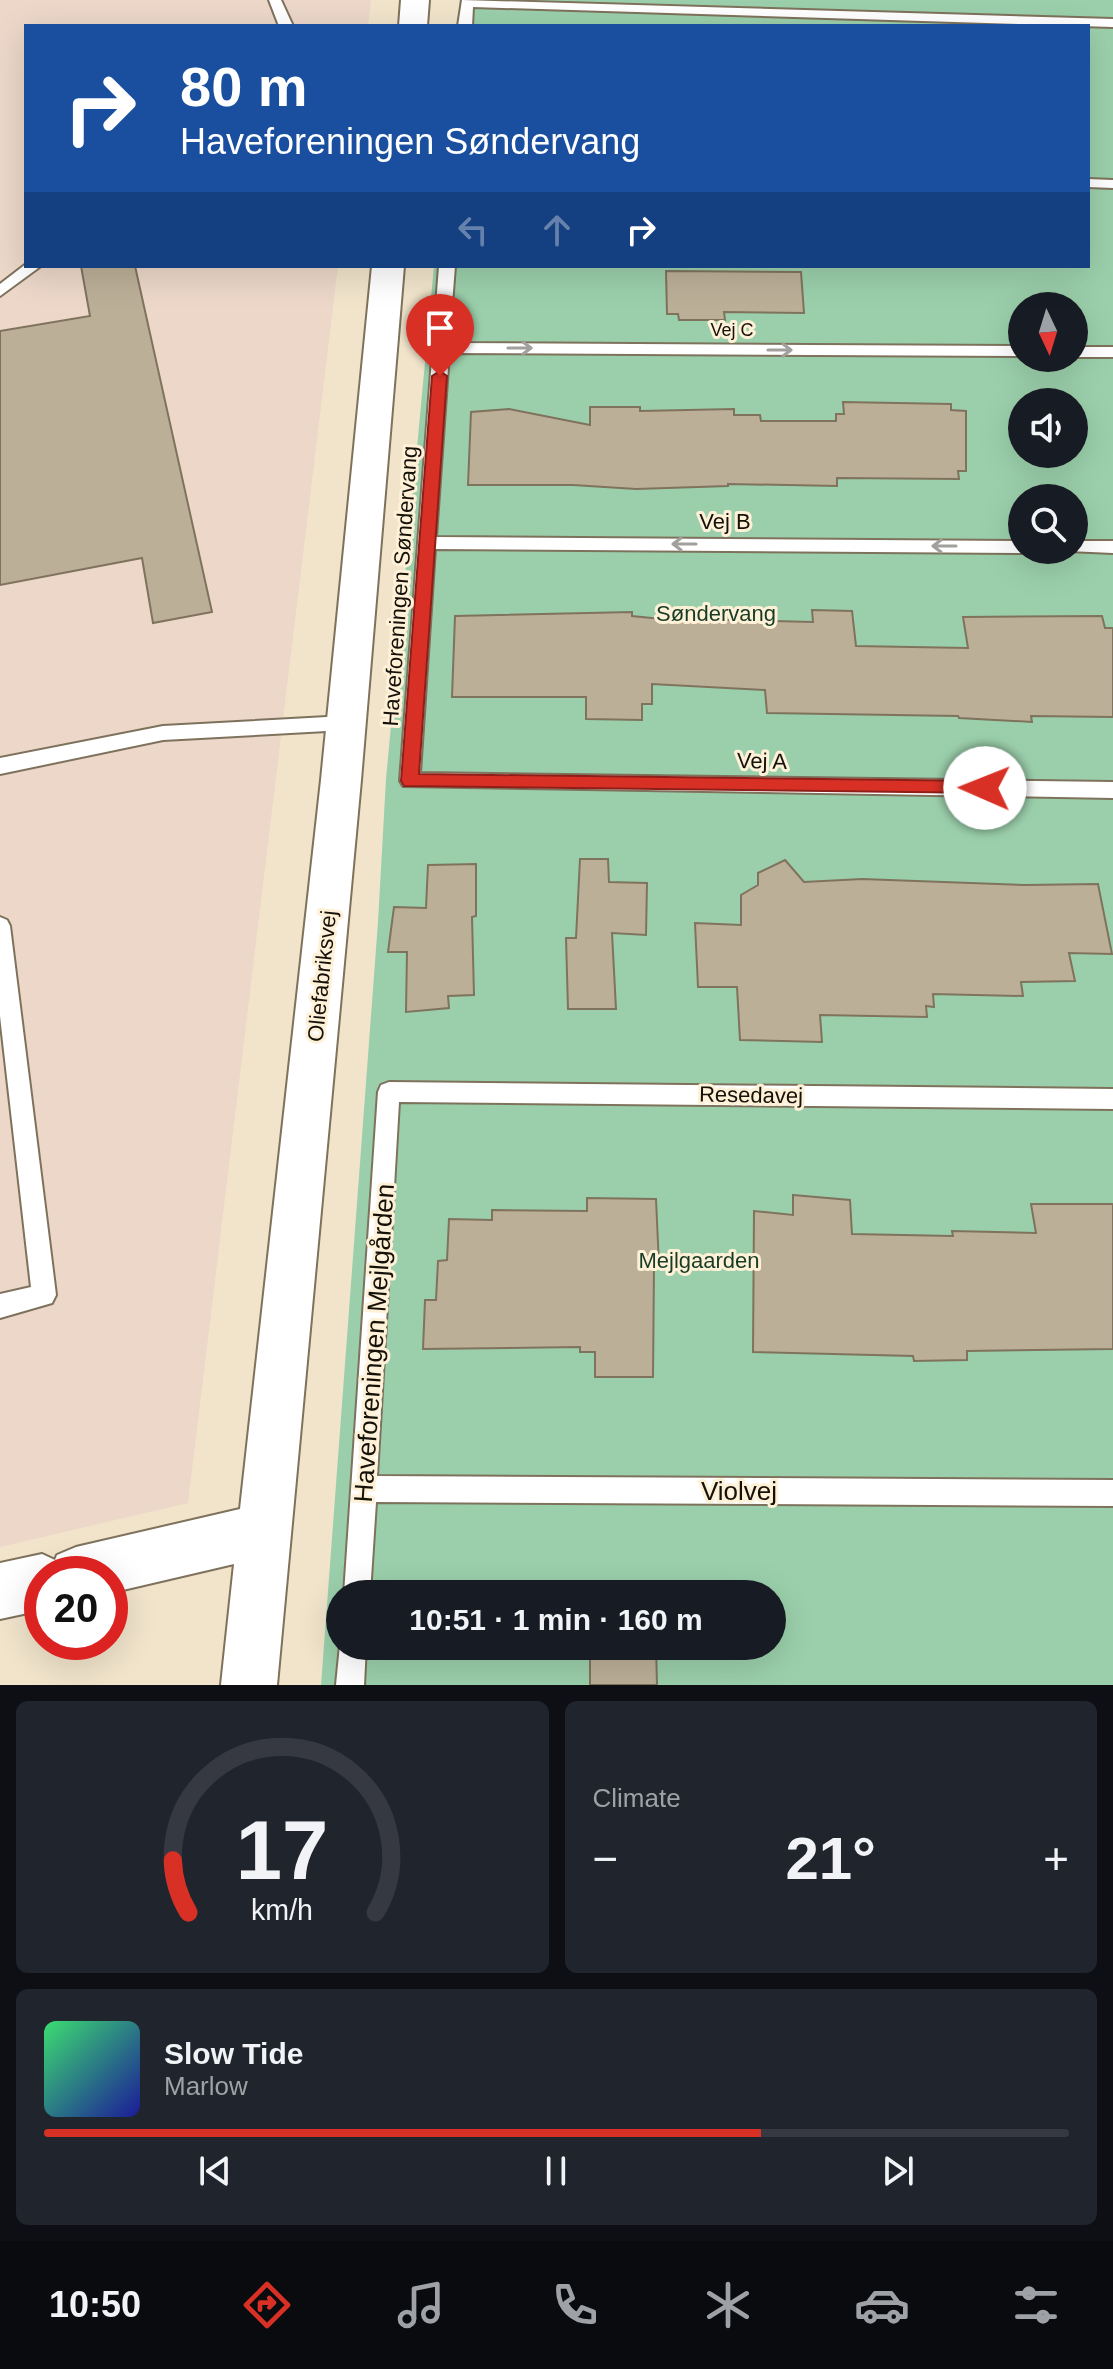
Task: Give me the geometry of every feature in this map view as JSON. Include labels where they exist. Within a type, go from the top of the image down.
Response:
[{"type":"street","points":[[413,24],[415,0]]},
{"type":"street","name":"Oliefabriksvej","points":[[249,1685],[388,268]]},
{"type":"street","points":[[128,1562],[265,1530]]},
{"type":"street","points":[[0,1591],[24,1586]]},
{"type":"lane","points":[[275,0],[285,24]]},
{"type":"lane","points":[[465,24],[467,3],[1113,23]]},
{"type":"lane","points":[[1090,183],[1113,184]]},
{"type":"lane","points":[[0,291],[30,268]]},
{"type":"lane","name":"Haveforeningen Søndervang","points":[[410,781],[447,268]]},
{"type":"lane","name":"Vej C","points":[[442,348],[1008,351]]},
{"type":"lane","points":[[1088,352],[1113,352]]},
{"type":"lane","name":"Vej B","points":[[428,543],[1008,547]]},
{"type":"lane","points":[[1088,547],[1113,547]]},
{"type":"lane","points":[[0,766],[163,733],[345,723]]},
{"type":"lane","name":"Vej A","points":[[410,781],[1113,790]]},
{"type":"lane","points":[[0,926],[44,1295],[0,1306]]},
{"type":"lane","name":"Resedavej","points":[[389,1092],[1113,1099]]},
{"type":"lane","name":"Haveforeningen Mejlgården","points":[[358,1580],[389,1092]]},
{"type":"lane","name":"Violvej","points":[[365,1489],[1113,1493]]},
{"type":"lane","points":[[350,1685],[352,1660]]},
{"type":"shaded area","points":[[0,0],[371,0],[368,24],[24,24],[24,268],[338,268],[188,1503],[0,1547]]},
{"type":"green space","points":[[460,0],[1113,0],[1113,1685],[321,1685],[326,1618],[326,1660],[786,1660],[786,1580],[329,1580],[386,779],[434,268],[1090,268],[1090,24],[457,24]]},
{"type":"building","points":[[81,268],[135,268],[212,612],[153,623],[142,558],[0,585],[0,331],[90,316]]},
{"type":"building","points":[[666,271],[801,272],[804,313],[724,312],[725,320],[679,320],[678,314],[667,314]]},
{"type":"building","points":[[843,402],[951,404],[951,410],[966,411],[966,471],[958,471],[959,479],[837,478],[837,486],[728,484],[636,489],[573,485],[468,485],[471,412],[509,409],[590,425],[590,407],[640,407],[640,411],[734,409],[734,415],[760,415],[761,421],[836,421],[836,414],[844,414]]},
{"type":"building","points":[[812,610],[852,611],[856,646],[968,648],[963,617],[1102,616],[1105,628],[1113,628],[1113,717],[1031,716],[1032,722],[958,716],[767,713],[765,690],[652,684],[652,704],[642,704],[642,720],[586,719],[586,697],[452,697],[455,616],[632,612],[632,616],[652,618],[813,622]]},
{"type":"building","points":[[580,859],[608,859],[609,882],[647,883],[646,935],[612,933],[616,1009],[568,1009],[566,938],[576,938]]},
{"type":"building","points":[[785,860],[804,882],[862,879],[1025,885],[1098,884],[1112,954],[1069,953],[1075,981],[1021,982],[1023,996],[933,994],[934,1007],[926,1006],[927,1017],[820,1015],[822,1042],[740,1040],[737,987],[698,987],[695,923],[741,925],[741,895],[758,885],[758,873]]},
{"type":"building","points":[[476,864],[476,916],[472,917],[474,995],[448,996],[449,1008],[406,1012],[407,952],[388,952],[394,907],[426,908],[428,865]]},
{"type":"building","points":[[793,1195],[850,1200],[852,1234],[953,1236],[952,1231],[1036,1233],[1031,1204],[1113,1204],[1113,1349],[967,1351],[967,1360],[914,1361],[913,1356],[753,1352],[754,1211],[793,1215]]},
{"type":"building","points":[[587,1198],[656,1199],[659,1265],[654,1265],[653,1377],[595,1377],[595,1352],[580,1352],[580,1347],[423,1349],[425,1300],[436,1300],[438,1261],[447,1260],[449,1219],[492,1220],[492,1210],[587,1211]]},
{"type":"building","points":[[590,1660],[656,1660],[657,1685],[590,1685]]},
{"type":"route","points":[[440,376],[410,781],[985,788]]},
{"type":"park label","name":"Søndervang","points":[[716,613]]},
{"type":"park label","name":"Mejlgaarden","points":[[699,1260]]}]
